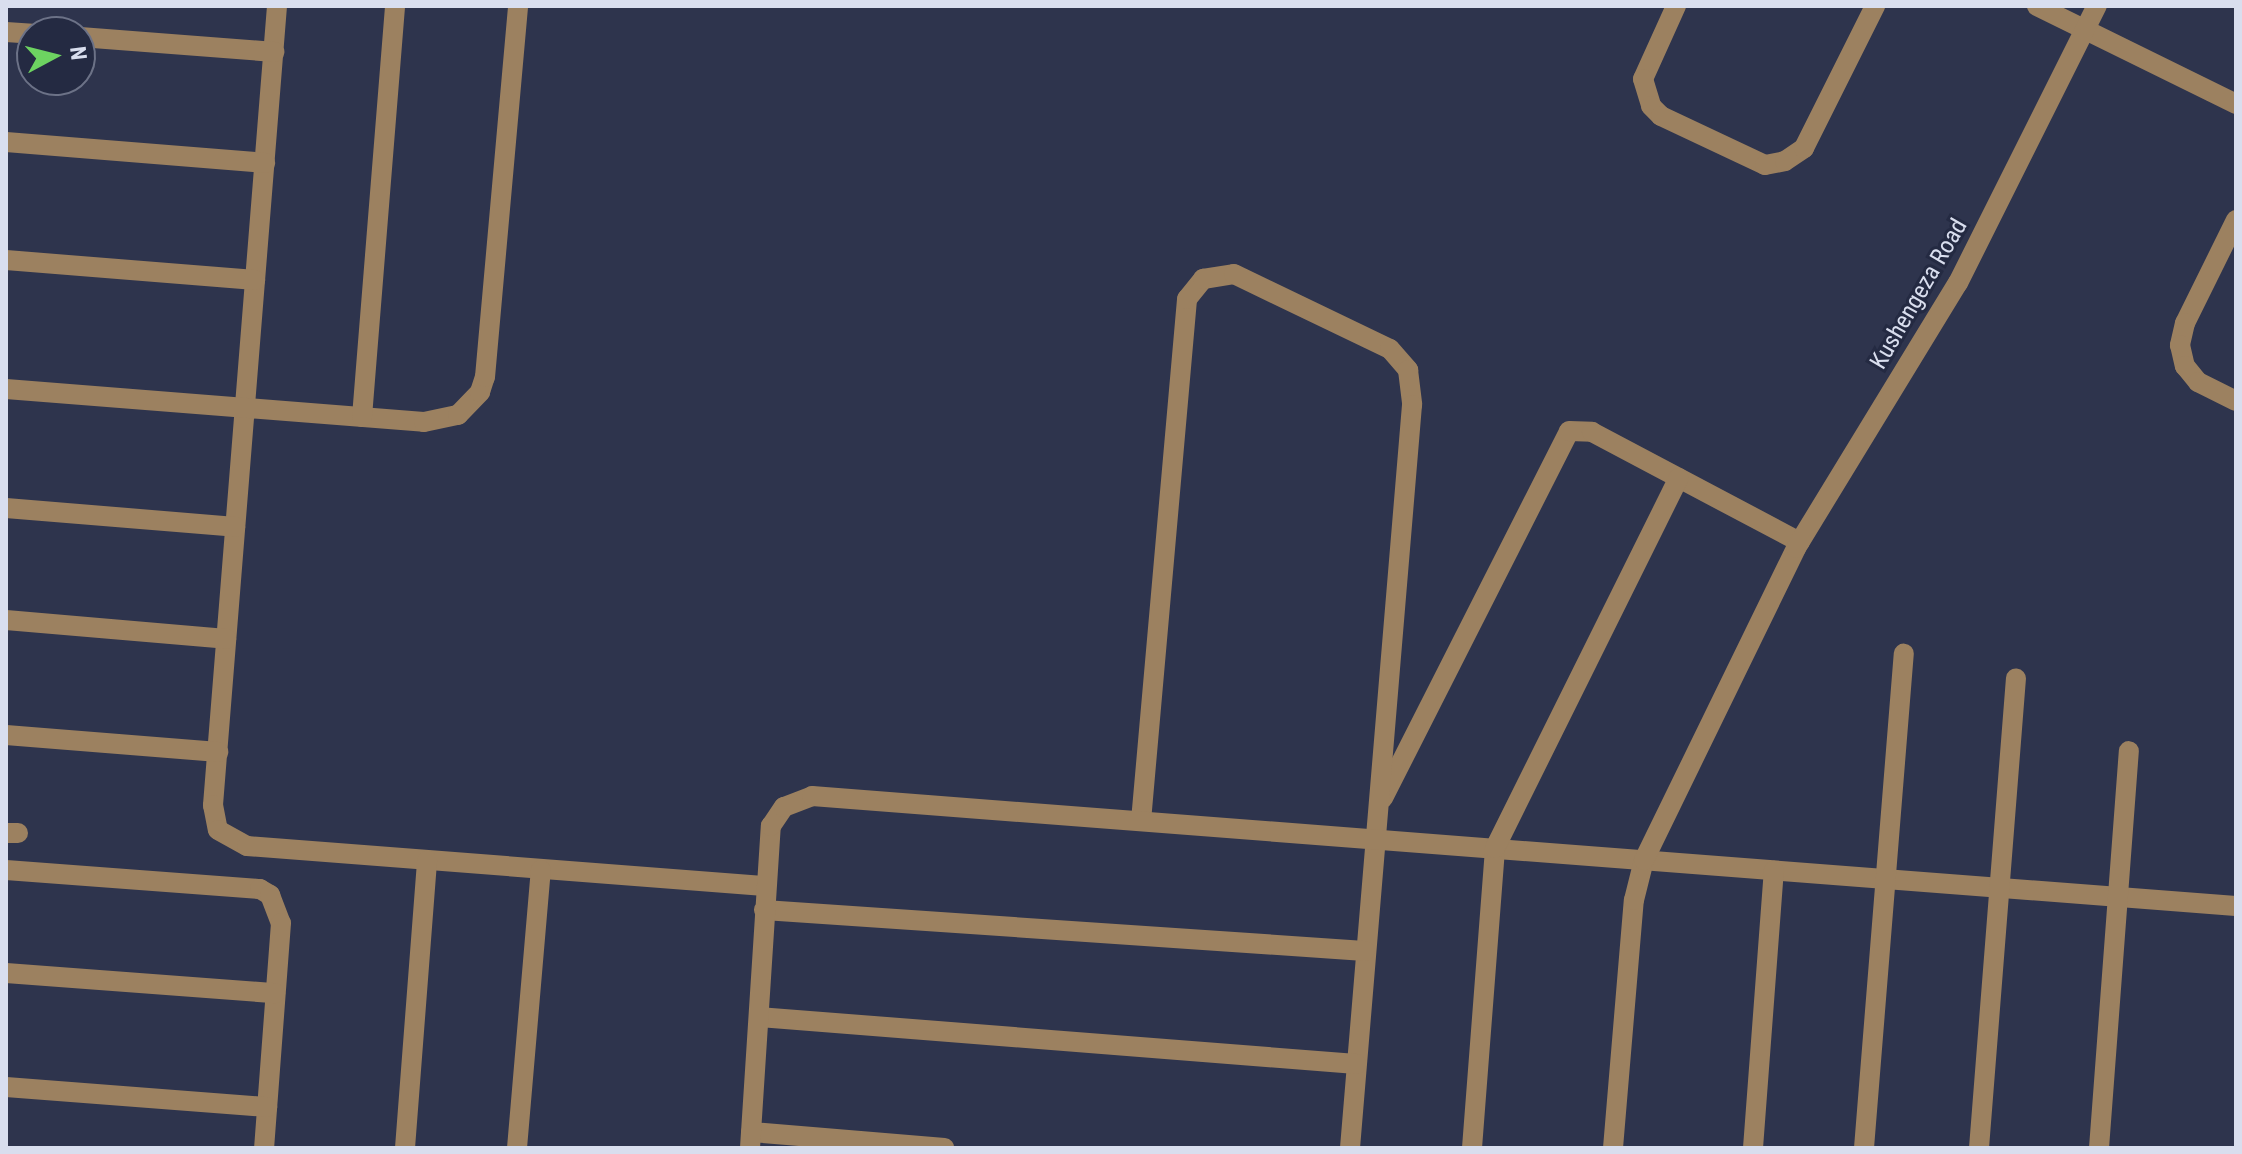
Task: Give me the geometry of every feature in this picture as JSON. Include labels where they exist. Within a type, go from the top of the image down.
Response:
[{"type":"street","points":[[277,6],[213,818],[218,830],[236,844],[764,886]]},
{"type":"street","points":[[362,417],[395,6]]},
{"type":"street","points":[[6,389],[362,417],[448,420],[471,406],[480,392],[518,6]]},
{"type":"street","points":[[1676,6],[1647,65],[1645,93],[1661,116],[1756,163],[1785,161],[1810,138],[1875,6]]},
{"type":"street","points":[[2037,6],[2236,104]]},
{"type":"street","name":"Kushengeza Road","points":[[1613,1148],[1634,900],[1644,860],[1800,542],[1958,283],[2097,6]]},
{"type":"street","points":[[96,38],[274,52]]},
{"type":"street","points":[[6,142],[265,163]]},
{"type":"street","points":[[2236,220],[2185,323],[2180,345],[2185,366],[2198,382],[2236,401]]},
{"type":"street","points":[[6,260],[255,280]]},
{"type":"street","points":[[1141,821],[1185,311],[1194,287],[1223,273],[1390,349],[1408,370],[1412,405],[1350,1148]]},
{"type":"street","points":[[1379,808],[1563,435],[1584,429],[1800,542]]},
{"type":"street","points":[[1472,1148],[1495,848],[1679,478]]},
{"type":"street","points":[[6,508],[235,527]]},
{"type":"street","points":[[6,620],[226,639]]},
{"type":"street","points":[[1864,1148],[1904,654]]},
{"type":"street","points":[[1979,1148],[2016,678]]},
{"type":"street","points":[[6,735],[218,752]]},
{"type":"street","points":[[2099,1148],[2129,751]]},
{"type":"street","points":[[944,1148],[751,1140],[760,1017],[764,886],[771,826],[784,807],[812,796],[2236,906]]},
{"type":"street","points":[[405,1148],[427,861]]},
{"type":"street","points":[[6,870],[260,889],[281,914],[264,1148]]},
{"type":"street","points":[[517,1148],[541,870]]},
{"type":"street","points":[[1753,1148],[1774,871]]},
{"type":"street","points":[[764,910],[1365,951]]},
{"type":"street","points":[[6,973],[275,993]]},
{"type":"street","points":[[760,1017],[1356,1064]]},
{"type":"street","points":[[6,1087],[267,1107]]}]
